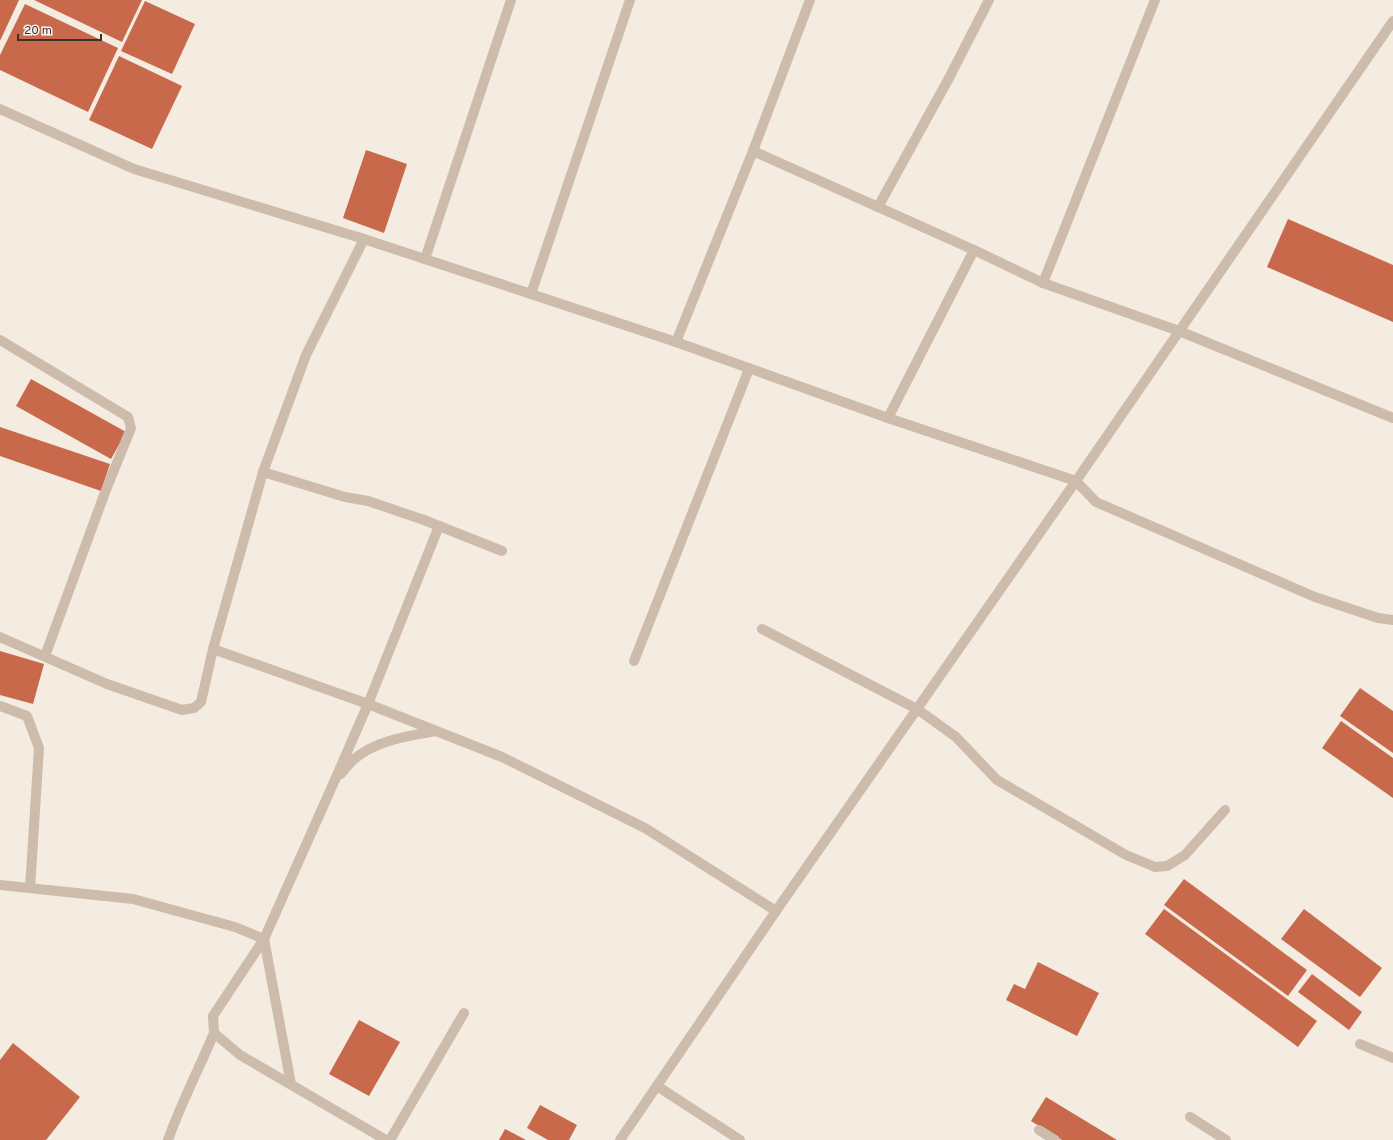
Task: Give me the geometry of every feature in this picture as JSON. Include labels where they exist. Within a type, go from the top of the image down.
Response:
[{"type":"street","points":[[425,259],[511,0]]},
{"type":"street","points":[[531,294],[630,0]]},
{"type":"street","points":[[676,342],[753,151],[810,0]]},
{"type":"street","points":[[878,207],[949,78],[989,0]]},
{"type":"street","points":[[1043,283],[1155,0]]},
{"type":"street","points":[[620,1140],[776,911],[1076,481],[1393,21]]},
{"type":"street","points":[[0,109],[134,170],[364,239],[425,259],[676,342],[888,418],[1076,481],[1096,502],[1315,597],[1378,618],[1393,620]]},
{"type":"street","points":[[753,151],[974,250],[1043,283],[1179,331],[1393,418]]},
{"type":"street","points":[[0,637],[107,684],[182,710],[194,708],[201,702],[213,649],[263,472],[306,355],[364,239]]},
{"type":"street","points":[[888,418],[974,250]]},
{"type":"street","points":[[0,340],[128,417],[131,428],[104,495],[45,656]]},
{"type":"street","points":[[634,661],[749,369]]},
{"type":"street","points":[[263,472],[345,498],[368,501],[424,520],[502,551]]},
{"type":"street","points":[[168,1140],[185,1096],[214,1033],[214,1016],[264,939],[368,704],[439,526]]},
{"type":"street","points":[[762,629],[917,709],[956,738],[997,780],[1126,855],[1154,867],[1167,866],[1185,855],[1225,810]]},
{"type":"street","points":[[213,649],[368,704],[502,757],[645,828],[776,911]]},
{"type":"street","points":[[0,706],[27,716],[39,748],[30,888]]},
{"type":"street","points":[[334,782],[354,760],[378,745],[400,738],[436,731]]},
{"type":"street","points":[[0,885],[133,899],[235,927],[264,939]]},
{"type":"street","points":[[264,939],[291,1084]]},
{"type":"street","points":[[390,1140],[464,1013]]},
{"type":"street","points":[[214,1033],[240,1055],[386,1140]]},
{"type":"street","points":[[1360,1044],[1393,1058]]},
{"type":"street","points":[[657,1086],[740,1140]]},
{"type":"street","points":[[1190,1117],[1226,1140]]},
{"type":"street","points":[[1039,1130],[1055,1140]]},
{"type":"building","points":[[0,0],[19,0],[0,41]]},
{"type":"building","points":[[34,0],[142,0],[122,42]]},
{"type":"building","points":[[145,1],[195,24],[172,74],[121,51]]},
{"type":"building","points":[[25,4],[118,48],[88,112],[0,70],[0,55]]},
{"type":"building","points":[[119,56],[182,86],[152,149],[89,120]]},
{"type":"building","points":[[366,150],[407,164],[384,233],[343,218]]},
{"type":"building","points":[[1288,219],[1393,265],[1393,322],[1267,267]]},
{"type":"building","points":[[31,379],[126,432],[111,459],[16,406]]},
{"type":"building","points":[[0,427],[110,464],[101,491],[0,456]]},
{"type":"building","points":[[0,651],[44,664],[33,704],[0,695]]},
{"type":"building","points":[[1360,688],[1393,711],[1393,753],[1340,716]]},
{"type":"building","points":[[1341,721],[1393,758],[1393,798],[1322,748]]},
{"type":"building","points":[[1184,879],[1307,970],[1288,996],[1164,905]]},
{"type":"building","points":[[1164,909],[1317,1021],[1298,1047],[1145,934]]},
{"type":"building","points":[[1304,909],[1382,968],[1360,997],[1281,939]]},
{"type":"building","points":[[1038,962],[1099,993],[1077,1036],[1006,1000],[1014,984],[1025,989]]},
{"type":"building","points":[[1312,974],[1362,1012],[1349,1030],[1298,992]]},
{"type":"building","points":[[359,1020],[400,1042],[369,1096],[329,1074]]},
{"type":"building","points":[[13,1043],[80,1097],[46,1140],[0,1140],[0,1060]]},
{"type":"building","points":[[1046,1097],[1117,1140],[1062,1140],[1031,1121]]},
{"type":"building","points":[[540,1105],[577,1125],[569,1140],[548,1140],[527,1128]]},
{"type":"building","points":[[505,1129],[526,1140],[499,1140]]}]
